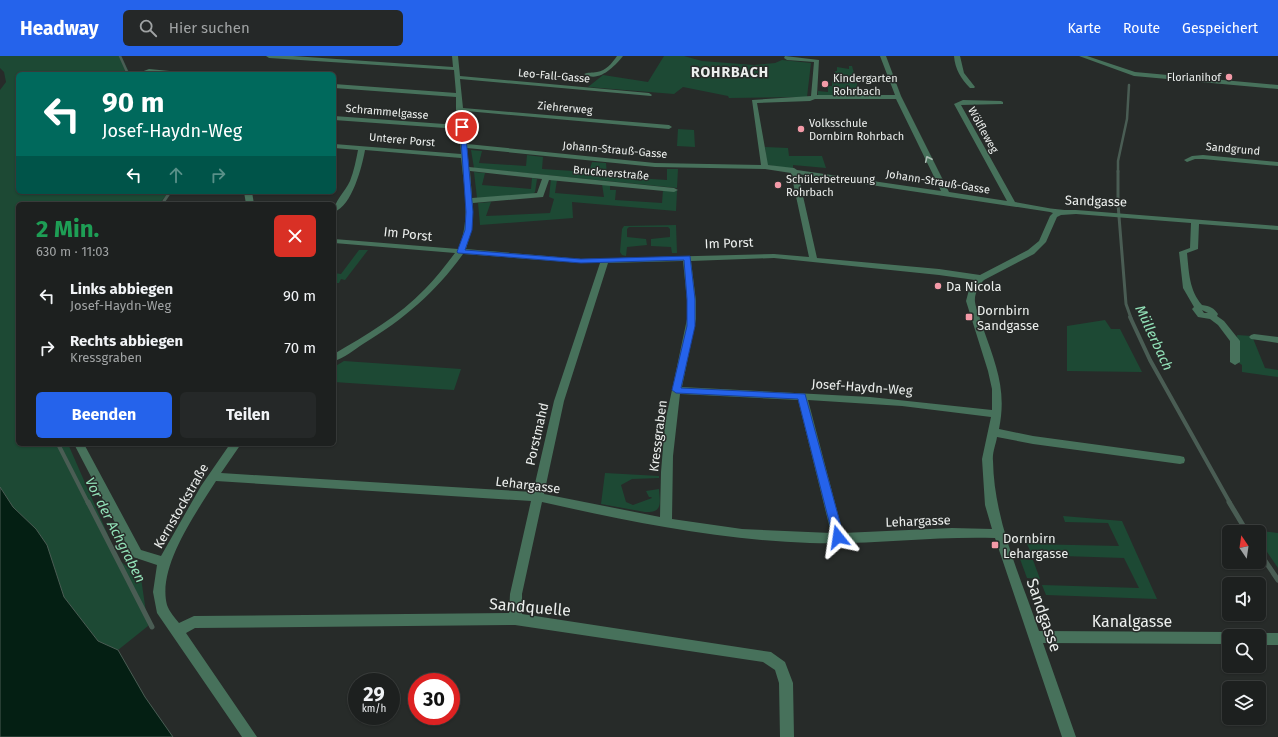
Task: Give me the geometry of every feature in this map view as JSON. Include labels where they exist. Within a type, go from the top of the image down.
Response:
[{"type":"street","points":[[269,56],[457,69]]},
{"type":"street","points":[[336,357],[374,335],[409,310],[435,286],[461,252],[468,230],[469,201],[459,110],[455,56]]},
{"type":"street","points":[[587,74],[595,75],[606,72],[620,56]]},
{"type":"street","points":[[788,56],[788,58],[816,61],[814,97]]},
{"type":"street","points":[[883,56],[899,97],[946,194]]},
{"type":"street","points":[[957,56],[957,63],[964,78],[972,86]]},
{"type":"street","points":[[1082,56],[1134,74],[1278,87]]},
{"type":"street","name":"Leo-Fall-Gasse","points":[[457,78],[649,95]]},
{"type":"street","name":"Schrammelgasse","points":[[336,86],[458,95]]},
{"type":"street","points":[[765,167],[754,102],[810,99],[814,97],[899,97]]},
{"type":"street","name":"Wölfleweg","points":[[1001,103],[963,102],[957,104],[1012,204]]},
{"type":"street","name":"Ziehrerweg","points":[[459,110],[466,109],[669,127]]},
{"type":"street","name":"Schrammelgasse","points":[[336,118],[462,127]]},
{"type":"street","name":"Unterer Porst","points":[[336,146],[465,156]]},
{"type":"street","name":"Johann-Strauß-Gasse","points":[[464,146],[655,165],[765,167],[794,170],[1052,210],[1059,213]]},
{"type":"street","name":"Unterer Porst","points":[[336,207],[353,186],[362,148]]},
{"type":"street","name":"Sandgrund","points":[[1187,160],[1194,157],[1203,157],[1278,164]]},
{"type":"street","name":"Brucknerstraße","points":[[466,170],[674,190]]},
{"type":"street","points":[[794,170],[813,258]]},
{"type":"street","points":[[469,201],[540,195],[546,178]]},
{"type":"street","name":"Sandgasse","points":[[1069,737],[999,534],[991,505],[988,488],[987,459],[997,414],[998,401],[995,380],[970,301],[974,286],[981,278],[1031,252],[1042,242],[1054,216],[1059,213],[1076,212],[1278,228]]},
{"type":"street","points":[[1195,221],[1194,249],[1184,252],[1186,286],[1191,297],[1199,307],[1212,311],[1214,314],[1212,316],[1221,323],[1235,341],[1236,362]]},
{"type":"street","name":"Im Porst","points":[[336,241],[561,260],[774,256],[813,258],[981,278]]},
{"type":"street","name":"Kressgraben","points":[[666,522],[665,482],[668,444],[676,390],[691,326],[691,299],[687,258]]},
{"type":"street","name":"Porstmahd","points":[[515,619],[516,594],[559,401],[605,260]]},
{"type":"street","points":[[1254,337],[1278,340]]},
{"type":"street","name":"Josef-Haydn-Weg","points":[[676,390],[753,395],[802,396],[933,406],[997,414]]},
{"type":"street","points":[[802,396],[838,537]]},
{"type":"street","points":[[993,432],[1033,440],[1180,460]]},
{"type":"street","points":[[80,446],[137,554],[164,562]]},
{"type":"street","name":"Kernstockstraße","points":[[235,446],[187,519],[164,562],[160,579],[159,598],[162,609],[178,630],[250,737]]},
{"type":"street","name":"Lehargasse","points":[[213,477],[537,497],[700,528],[752,534],[812,538],[960,533],[999,534]]},
{"type":"street","name":"Sandquelle","points":[[178,630],[194,622],[515,619],[766,656],[780,666],[786,683],[787,737]]},
{"type":"street","name":"Kanalgasse","points":[[1035,637],[1222,638]]},
{"type":"street","points":[[1266,638],[1278,639]]},
{"type":"shaded area","points":[[0,56],[121,56],[129,72],[16,72],[16,194],[167,194],[161,202],[16,202],[16,446],[69,446],[119,560],[141,578],[148,626],[118,650],[98,641],[64,597],[47,545],[36,529],[13,507],[0,487],[0,90],[6,82],[4,72],[0,68]]},
{"type":"shaded area","points":[[664,56],[684,56],[702,61],[754,65],[775,63],[782,60],[811,63],[807,97],[729,98],[728,96],[683,87],[674,94],[588,87],[603,75],[648,82]]},
{"type":"shaded area","points":[[849,66],[852,66],[860,95],[818,95],[818,91],[828,92],[828,86],[832,86],[832,81],[842,82],[842,77],[836,76],[835,71],[837,71],[837,67],[849,69]]},
{"type":"shaded area","points":[[678,129],[694,130],[695,147],[677,146]]},
{"type":"shaded area","points":[[765,147],[788,148],[789,156],[822,156],[826,168],[793,165],[793,169],[767,165]]},
{"type":"shaded area","points":[[471,150],[482,151],[479,163],[526,166],[527,155],[543,157],[542,169],[589,172],[592,162],[606,163],[607,176],[667,180],[667,169],[678,169],[677,188],[474,168]]},
{"type":"shaded area","points":[[474,172],[485,173],[482,185],[531,189],[532,178],[537,179],[535,192],[533,194],[477,198]]},
{"type":"shaded area","points":[[551,179],[557,180],[555,193],[604,197],[602,184],[610,185],[610,190],[616,190],[615,200],[662,203],[663,190],[677,191],[676,211],[572,202],[573,218],[480,225],[478,203],[491,202],[486,216],[550,213],[554,199],[549,197]]},
{"type":"shaded area","points":[[676,225],[677,253],[672,253],[671,247],[651,246],[651,239],[670,237],[670,229],[668,227],[629,227],[627,229],[627,237],[646,239],[647,245],[627,247],[626,256],[622,255],[620,252],[622,229],[624,226]]},
{"type":"shaded area","points":[[359,250],[368,250],[345,280],[341,279],[339,283],[336,283],[336,273],[341,274]]},
{"type":"shaded area","points":[[1105,320],[1111,329],[1120,329],[1142,372],[1067,371],[1067,326]]},
{"type":"shaded area","points":[[1237,335],[1252,336],[1265,368],[1278,370],[1278,377],[1242,372],[1242,365],[1239,363]]},
{"type":"shaded area","points":[[344,361],[461,369],[454,390],[336,382],[336,366]]},
{"type":"shaded area","points":[[605,473],[659,476],[659,478],[632,479],[621,485],[626,502],[633,505],[652,498],[649,497],[646,491],[659,489],[660,503],[658,509],[651,512],[645,512],[601,504]]},
{"type":"shaded area","points":[[0,487],[13,507],[36,529],[47,545],[64,597],[98,641],[118,650],[145,697],[173,737],[0,737]]},
{"type":"shaded area","points":[[1063,516],[1122,521],[1157,599],[1046,595],[1042,585],[1139,588],[1124,558],[1032,555],[1027,544],[1119,546],[1108,523],[1065,522]]},
{"type":"shaded area","points":[[1266,532],[1278,533],[1278,568],[1266,550]]},
{"type":"shaded area","points":[[1020,559],[1033,560],[1040,579],[1027,578]]},
{"type":"waterway","name":"Vor der Achgraben","points":[[120,56],[127,72]]},
{"type":"waterway","name":"Müllerbach","points":[[1129,85],[1127,119],[1118,161],[1118,204],[1126,304],[1131,318]]},
{"type":"waterway","name":"Vor der Achgraben","points":[[163,202],[169,194]]},
{"type":"waterway","name":"Müllerbach","points":[[1130,317],[1150,360],[1230,503]]},
{"type":"waterway","name":"Vor der Achgraben","points":[[59,446],[88,503]]},
{"type":"waterway","name":"Vor der Achgraben","points":[[88,502],[152,627]]},
{"type":"waterway","name":"Müllerbach","points":[[1229,502],[1243,525]]},
{"type":"waterway","name":"Müllerbach","points":[[1266,562],[1278,580]]},
{"type":"place","name":"Florianihof","points":[[1229,77]]},
{"type":"place","name":"Kindergarten Rohrbach","points":[[825,84]]},
{"type":"place","name":"Volksschule Dornbirn Rohrbach","points":[[801,129]]},
{"type":"place","name":"Schülerbetreuung Rohrbach","points":[[778,185]]},
{"type":"place","name":"Da Nicola","points":[[938,286]]},
{"type":"place","name":"Dornbirn Sandgasse","points":[[969,317]]},
{"type":"place","name":"Dornbirn Lehargasse","points":[[995,545]]},
{"type":"district","name":"ROHRBACH","points":[[730,72]]},
{"type":"route","points":[[462,127],[470,221],[461,252],[581,261],[687,258],[691,299],[691,326],[676,390],[753,395],[802,396],[838,537]]}]
